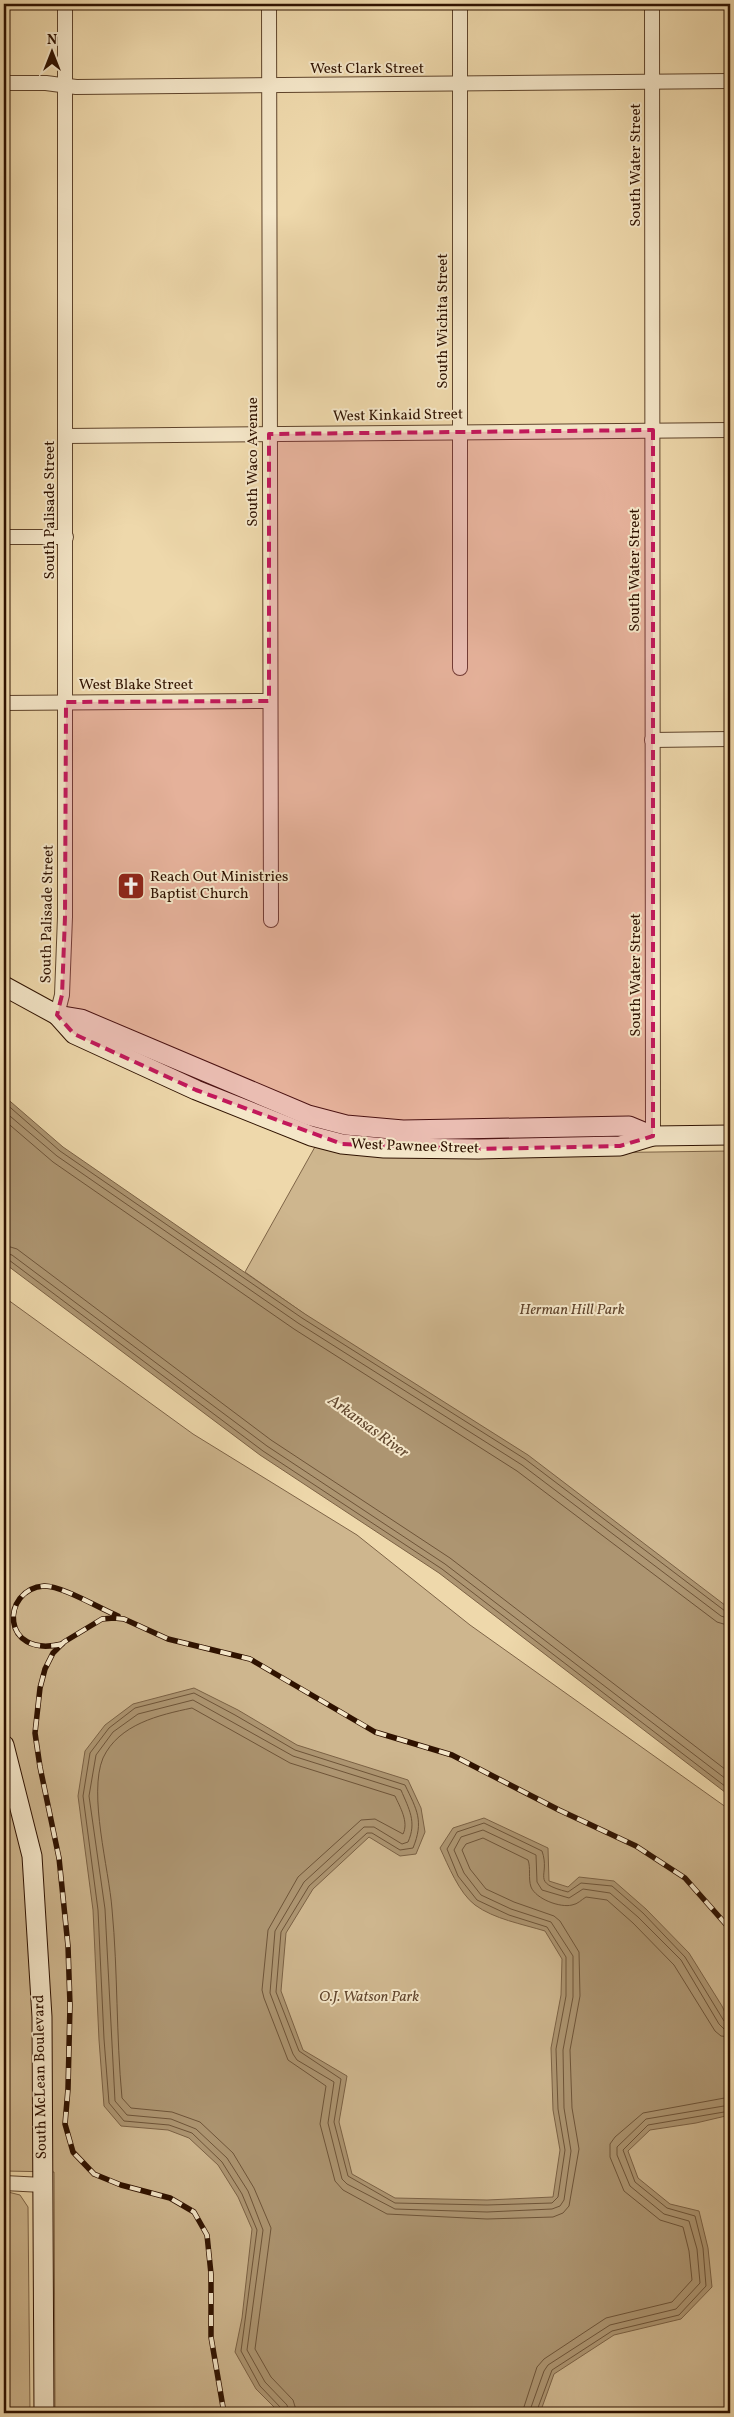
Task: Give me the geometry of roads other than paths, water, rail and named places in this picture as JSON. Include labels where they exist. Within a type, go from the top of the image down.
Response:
[{"type":"main road","name":"West Pawnee Street","points":[[4,986],[57,1015],[74,1034],[196,1090],[311,1136],[342,1144],[384,1148],[478,1149],[620,1146],[653,1136],[730,1135]]},
{"type":"main road","name":"South McLean Boulevard","points":[[4,1746],[32,1856],[42,2016],[44,2413]]},
{"type":"street","name":"South Palisade Street","points":[[57,1015],[62,994],[65,917],[65,4]]},
{"type":"street","name":"South Waco Avenue","points":[[269,4],[269,701],[271,920]]},
{"type":"street","name":"South Wichita Street","points":[[460,4],[460,668]]},
{"type":"street","name":"South Water Street","points":[[652,4],[653,1136]]},
{"type":"street","name":"West Clark Street","points":[[4,83],[46,83],[76,87],[730,81]]},
{"type":"street","name":"West Kinkaid Street","points":[[66,436],[730,430]]},
{"type":"street","points":[[4,537],[66,537]]},
{"type":"street","name":"West Blake Street","points":[[4,703],[269,701]]},
{"type":"street","points":[[652,740],[730,739]]},
{"type":"street","points":[[4,2183],[43,2185]]},
{"type":"water","name":"Arkansas River","points":[[4,1096],[63,1147],[305,1314],[528,1455],[730,1609],[730,1796],[439,1573],[260,1455],[4,1263]]},
{"type":"water","points":[[194,1688],[238,1710],[297,1745],[408,1780],[421,1808],[425,1832],[416,1854],[400,1856],[369,1837],[313,1889],[286,1933],[281,1991],[303,2050],[347,2076],[339,2122],[352,2174],[395,2198],[487,2200],[553,2197],[560,2150],[553,2110],[551,2048],[561,1995],[562,1959],[545,1931],[508,1921],[483,1910],[469,1900],[454,1878],[440,1848],[453,1828],[484,1818],[548,1848],[549,1881],[568,1887],[579,1877],[614,1881],[646,1909],[689,1953],[722,2006],[730,2023],[730,2115],[696,2123],[650,2130],[628,2151],[638,2178],[670,2204],[699,2211],[708,2248],[712,2287],[681,2319],[614,2335],[554,2374],[540,2413],[280,2413],[256,2389],[235,2352],[242,2318],[252,2229],[238,2197],[218,2165],[189,2138],[168,2130],[121,2126],[104,2106],[93,1910],[78,1796],[85,1751],[105,1725],[133,1704]]},
{"type":"railway","points":[[62,1644],[42,1646],[27,1642],[18,1633],[14,1622],[14,1610],[20,1598],[30,1590],[44,1586],[60,1589],[118,1616]]},
{"type":"railway","points":[[224,2413],[211,2337],[211,2274],[207,2235],[194,2212],[170,2198],[121,2185],[94,2174],[73,2152],[65,2124],[68,2089],[70,2005],[68,1946],[59,1858],[40,1767],[35,1733],[40,1688],[45,1669],[53,1653],[64,1642],[102,1619],[114,1618],[124,1619],[168,1639],[250,1659],[375,1732],[452,1755],[559,1810],[636,1846],[685,1878],[730,1929]]},
{"type":"place","name":"Reach Out Ministries Baptist Church","points":[[131,886]]},
{"type":"park label","name":"Herman Hill Park","points":[[572,1310]]},
{"type":"park label","name":"O.J. Watson Park","points":[[369,1997]]}]
